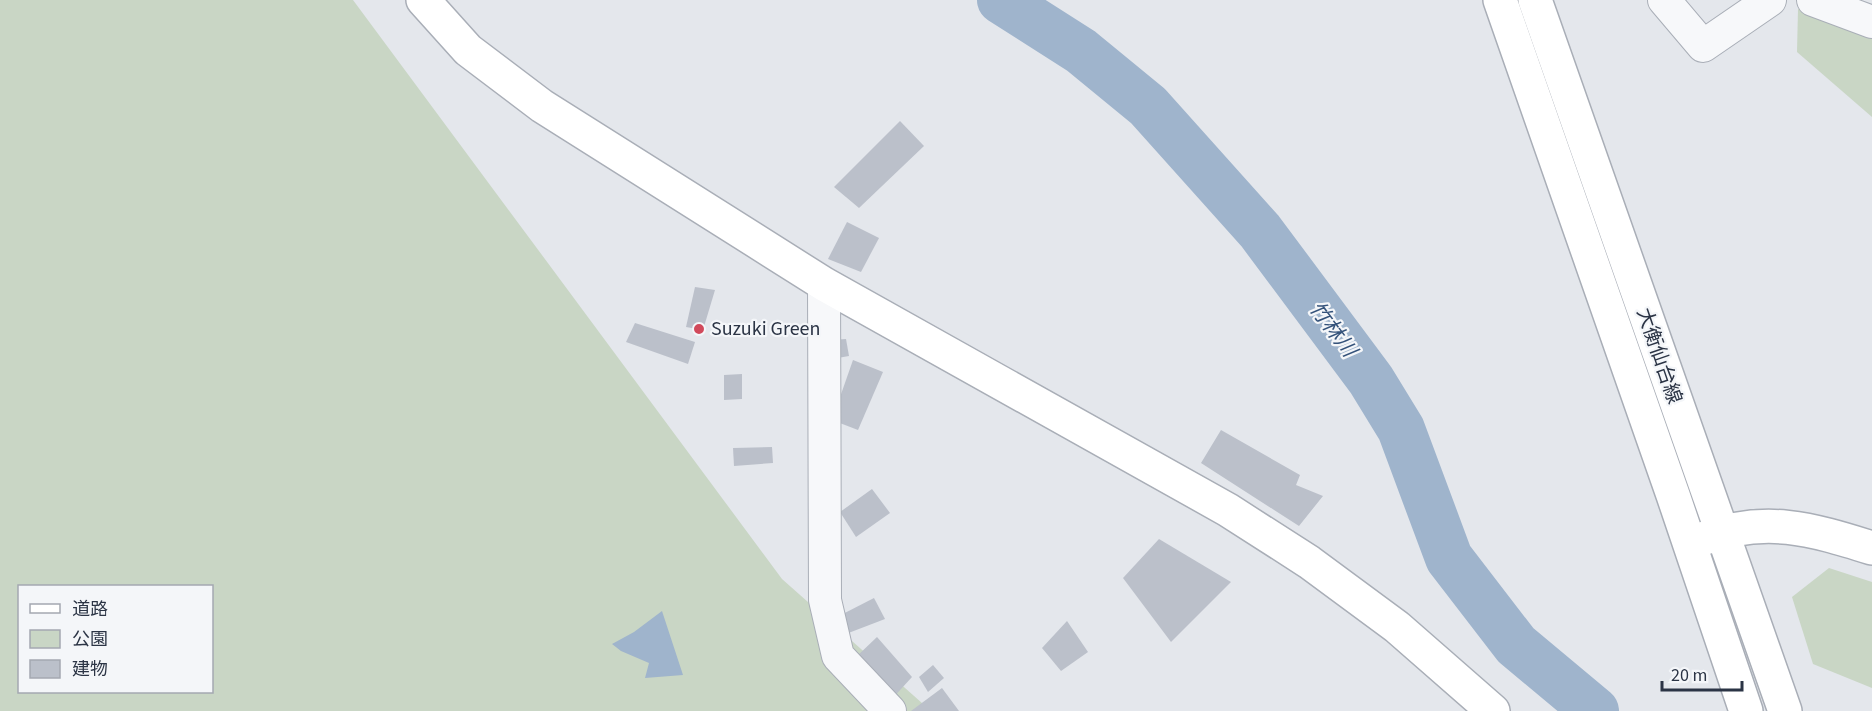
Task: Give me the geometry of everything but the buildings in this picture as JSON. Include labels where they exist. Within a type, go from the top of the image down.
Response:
[{"type":"main road","points":[[423,0],[468,50],[542,106],[824,284],[1228,510],[1309,562],[1398,627],[1493,711]]},
{"type":"main road","name":"大衡仙台線","points":[[1500,0],[1690,543],[1744,705]]},
{"type":"main road","name":"大衡仙台線","points":[[1535,0],[1783,705]]},
{"type":"main road","points":[[1690,543],[1722,531],[1774,525],[1815,530],[1872,548]]},
{"type":"street","points":[[1664,0],[1703,46],[1770,0]]},
{"type":"street","points":[[1813,0],[1872,22]]},
{"type":"street","points":[[824,284],[825,600],[838,657],[890,711]]},
{"type":"green space","points":[[0,0],[353,0],[782,579],[931,711],[0,711]]},
{"type":"green space","points":[[1798,9],[1872,31],[1872,117],[1797,52]]},
{"type":"green space","points":[[1829,568],[1872,582],[1872,688],[1813,664],[1792,597]]},
{"type":"water","points":[[662,611],[683,675],[645,678],[649,663],[621,651],[612,644],[634,632]]},
{"type":"waterway","name":"竹林川","points":[[1001,0],[1081,51],[1148,106],[1260,231],[1371,380],[1401,429],[1449,558],[1516,645],[1595,711]]},
{"type":"place","name":"Suzuki Green","points":[[699,329]]}]
